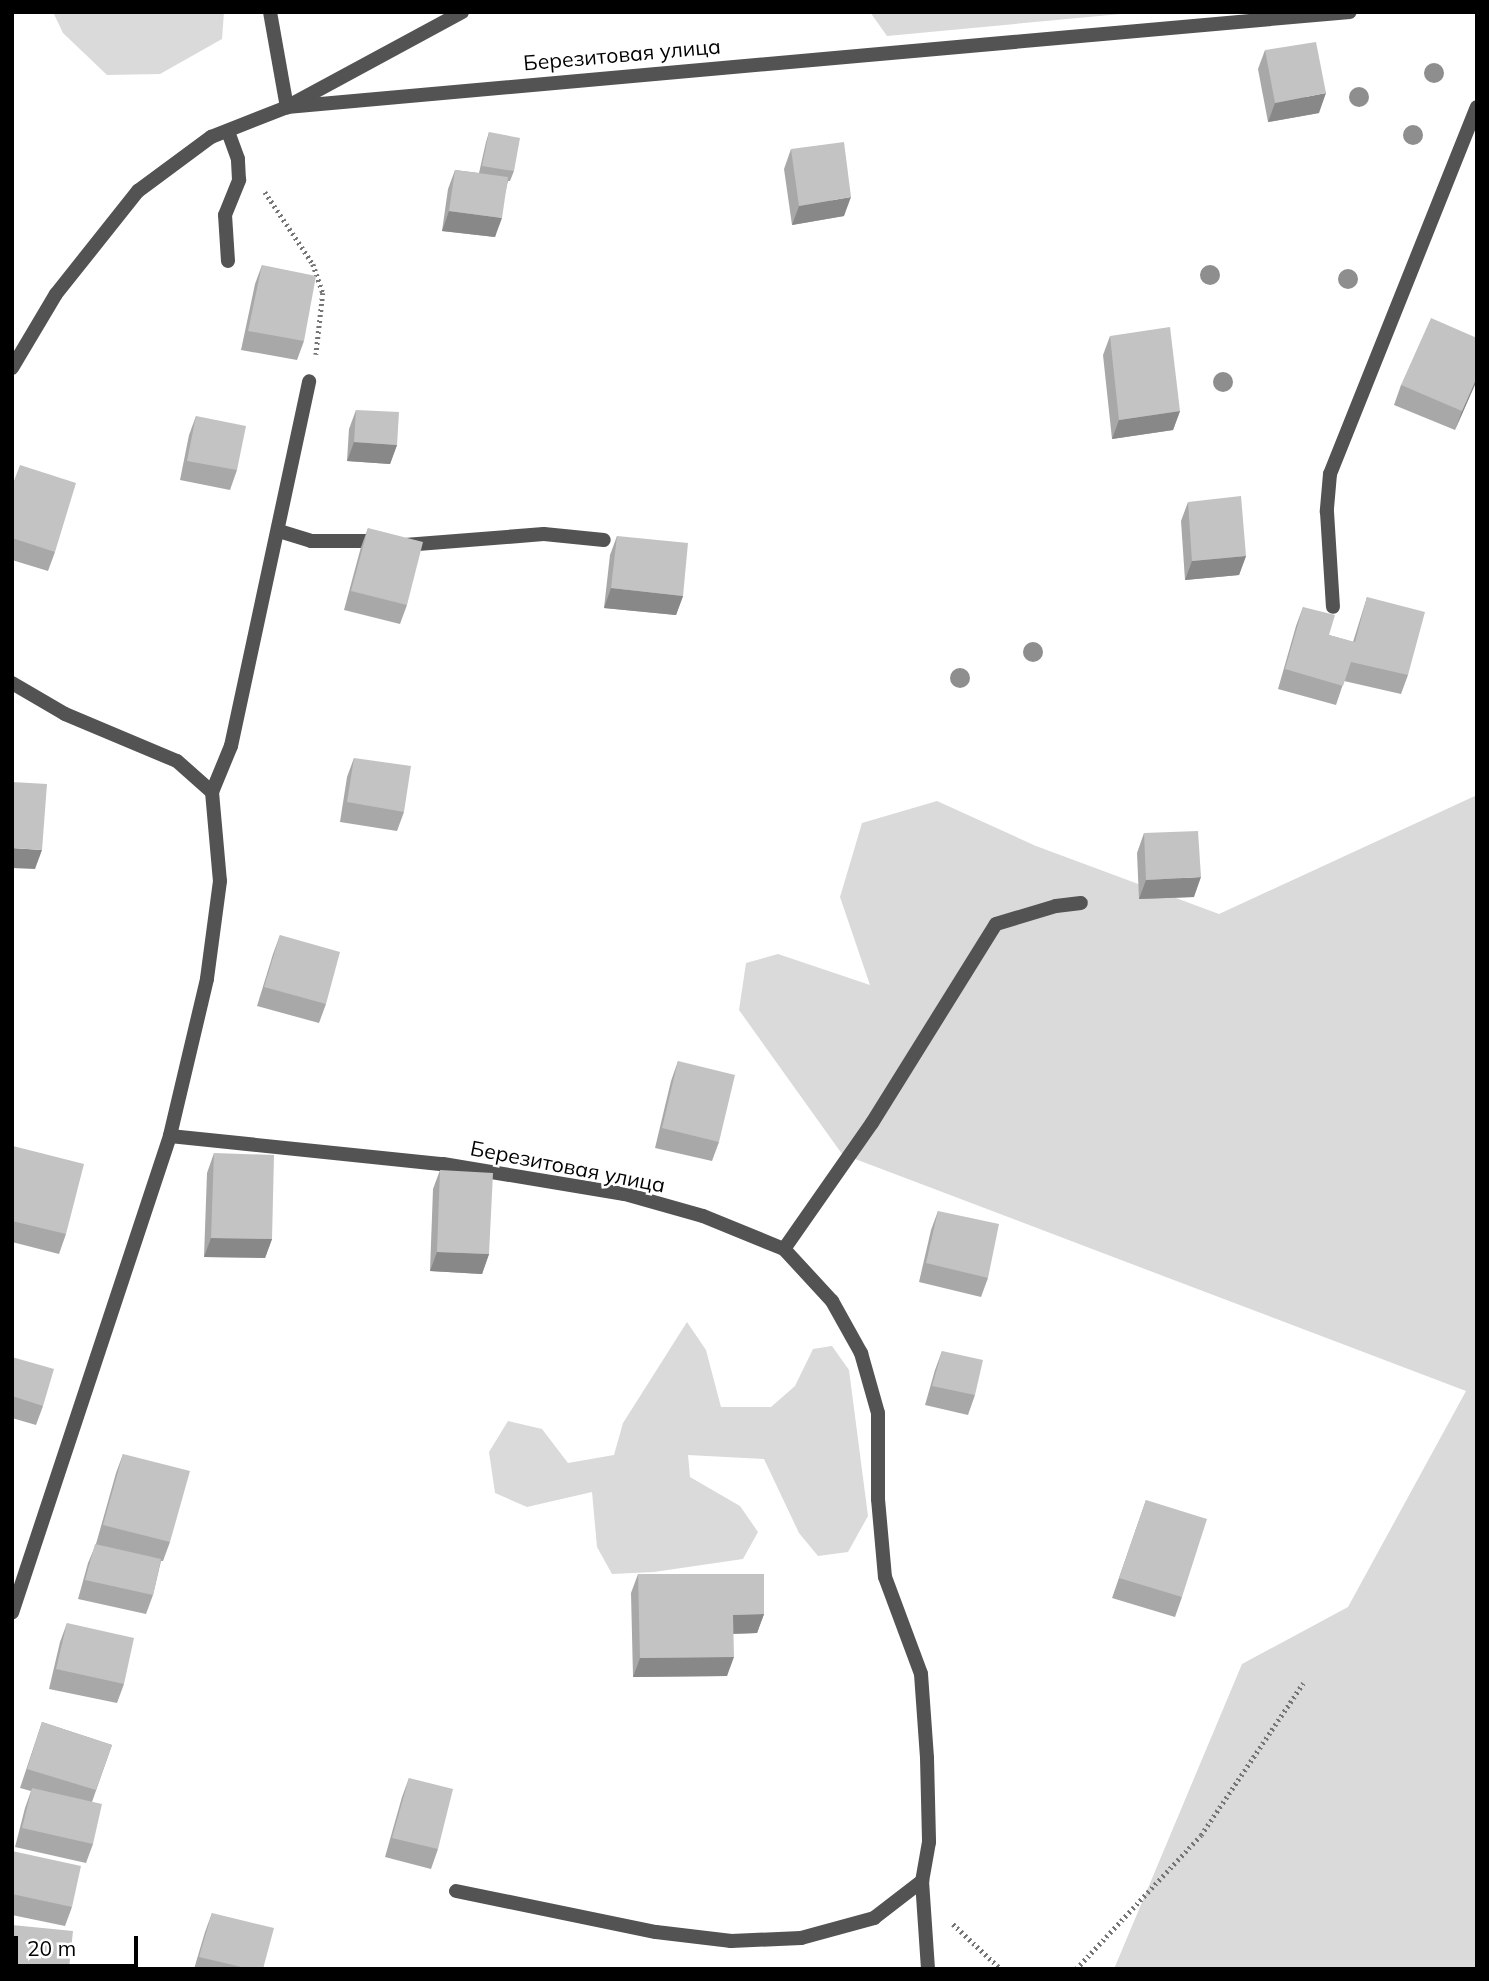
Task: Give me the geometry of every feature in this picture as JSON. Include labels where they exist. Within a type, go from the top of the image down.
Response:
[{"type":"street","points":[[270,12],[287,107],[462,12]]},
{"type":"street","name":"Березитовая улица","points":[[12,368],[56,294],[138,191],[211,137],[287,107],[1350,12]]},
{"type":"street","points":[[1333,607],[1327,512],[1330,474],[1477,107]]},
{"type":"street","points":[[228,131],[238,159],[239,180],[225,215],[228,261]]},
{"type":"street","points":[[12,1613],[170,1136],[207,979],[220,881],[212,792],[231,746],[309,381]]},
{"type":"street","points":[[279,531],[311,541],[375,540],[416,546],[544,534],[604,540]]},
{"type":"street","points":[[12,683],[65,714],[177,761],[212,792]]},
{"type":"street","points":[[784,1249],[872,1123],[996,924],[1056,906],[1081,903]]},
{"type":"street","name":"Березитовая улица","points":[[170,1136],[443,1164],[625,1194],[703,1216],[784,1249],[832,1301],[861,1353],[878,1413],[878,1499],[885,1577],[898,1623],[921,1674],[929,1842],[922,1881],[928,1969]]},
{"type":"street","points":[[456,1891],[656,1932],[732,1941],[801,1938],[874,1918],[922,1881]]},
{"type":"path","points":[[238,159],[313,264],[323,293],[321,334],[309,381]]},
{"type":"path","points":[[1076,1969],[1201,1835],[1303,1683]]},
{"type":"path","points":[[922,1881],[954,1926],[1002,1969]]},
{"type":"shaded area","points":[[53,12],[224,12],[222,39],[160,74],[107,75],[63,33]]},
{"type":"shaded area","points":[[870,12],[1142,12],[887,36]]},
{"type":"shaded area","points":[[1477,795],[1477,1969],[1114,1969],[1242,1664],[1348,1607],[1466,1391],[842,1154],[739,1010],[746,963],[778,954],[870,985],[840,897],[862,823],[937,801],[1036,846],[1219,914]]},
{"type":"shaded area","points":[[687,1322],[706,1350],[721,1407],[771,1407],[795,1386],[813,1349],[832,1346],[849,1370],[868,1516],[848,1552],[818,1556],[799,1533],[764,1459],[688,1455],[690,1477],[740,1506],[758,1532],[743,1559],[654,1572],[612,1574],[597,1547],[592,1492],[527,1507],[495,1493],[489,1452],[508,1421],[542,1429],[568,1463],[614,1455],[623,1423]]},
{"type":"building","points":[[1316,42],[1326,93],[1275,103],[1265,50]]},
{"type":"building","points":[[489,132],[520,138],[514,171],[482,166]]},
{"type":"building","points":[[844,142],[851,197],[799,206],[791,149]]},
{"type":"building","points":[[455,170],[508,177],[502,218],[449,211]]},
{"type":"building","points":[[262,265],[316,276],[304,341],[248,331]]},
{"type":"building","points":[[1431,318],[1477,338],[1477,377],[1462,411],[1401,385]]},
{"type":"building","points":[[1170,327],[1180,411],[1119,420],[1110,336]]},
{"type":"building","points":[[356,410],[399,412],[397,445],[354,442]]},
{"type":"building","points":[[196,416],[246,426],[237,470],[187,461]]},
{"type":"building","points":[[20,465],[76,483],[55,552],[12,538],[12,486]]},
{"type":"building","points":[[1241,496],[1246,556],[1192,561],[1188,502]]},
{"type":"building","points":[[368,528],[423,542],[407,605],[351,591]]},
{"type":"building","points":[[617,536],[688,543],[683,596],[611,588]]},
{"type":"building","points":[[1367,597],[1425,612],[1408,675],[1351,662],[1343,686],[1285,669],[1303,607],[1335,615],[1329,635],[1355,642]]},
{"type":"building","points":[[354,758],[411,766],[404,812],[347,802]]},
{"type":"building","points":[[12,782],[47,784],[42,850],[12,848]]},
{"type":"building","points":[[1198,831],[1201,877],[1146,880],[1144,833]]},
{"type":"building","points":[[280,935],[340,952],[326,1004],[264,987]]},
{"type":"building","points":[[678,1061],[735,1075],[719,1142],[662,1128]]},
{"type":"building","points":[[13,1146],[84,1164],[66,1234],[12,1221]]},
{"type":"building","points":[[214,1153],[274,1155],[272,1239],[211,1238]]},
{"type":"building","points":[[440,1170],[493,1173],[489,1254],[437,1252]]},
{"type":"building","points":[[938,1211],[999,1224],[988,1278],[926,1263]]},
{"type":"building","points":[[942,1351],[983,1360],[975,1395],[932,1386]]},
{"type":"building","points":[[12,1357],[54,1369],[43,1406],[12,1396]]},
{"type":"building","points":[[123,1454],[190,1471],[170,1542],[103,1525]]},
{"type":"building","points":[[1146,1500],[1207,1519],[1182,1597],[1119,1578]]},
{"type":"building","points":[[95,1544],[161,1559],[153,1595],[85,1580]]},
{"type":"building","points":[[638,1574],[764,1574],[764,1614],[733,1615],[734,1657],[640,1658]]},
{"type":"building","points":[[67,1623],[134,1638],[124,1684],[56,1669]]},
{"type":"building","points":[[42,1722],[112,1745],[96,1790],[27,1769]]},
{"type":"building","points":[[409,1778],[453,1789],[438,1849],[392,1838]]},
{"type":"building","points":[[32,1788],[102,1804],[93,1844],[22,1828]]},
{"type":"building","points":[[12,1851],[81,1866],[72,1907],[12,1894]]},
{"type":"building","points":[[212,1913],[274,1928],[263,1969],[250,1969],[199,1957]]},
{"type":"building","points":[[12,1925],[73,1931],[69,1969],[12,1969]]}]
